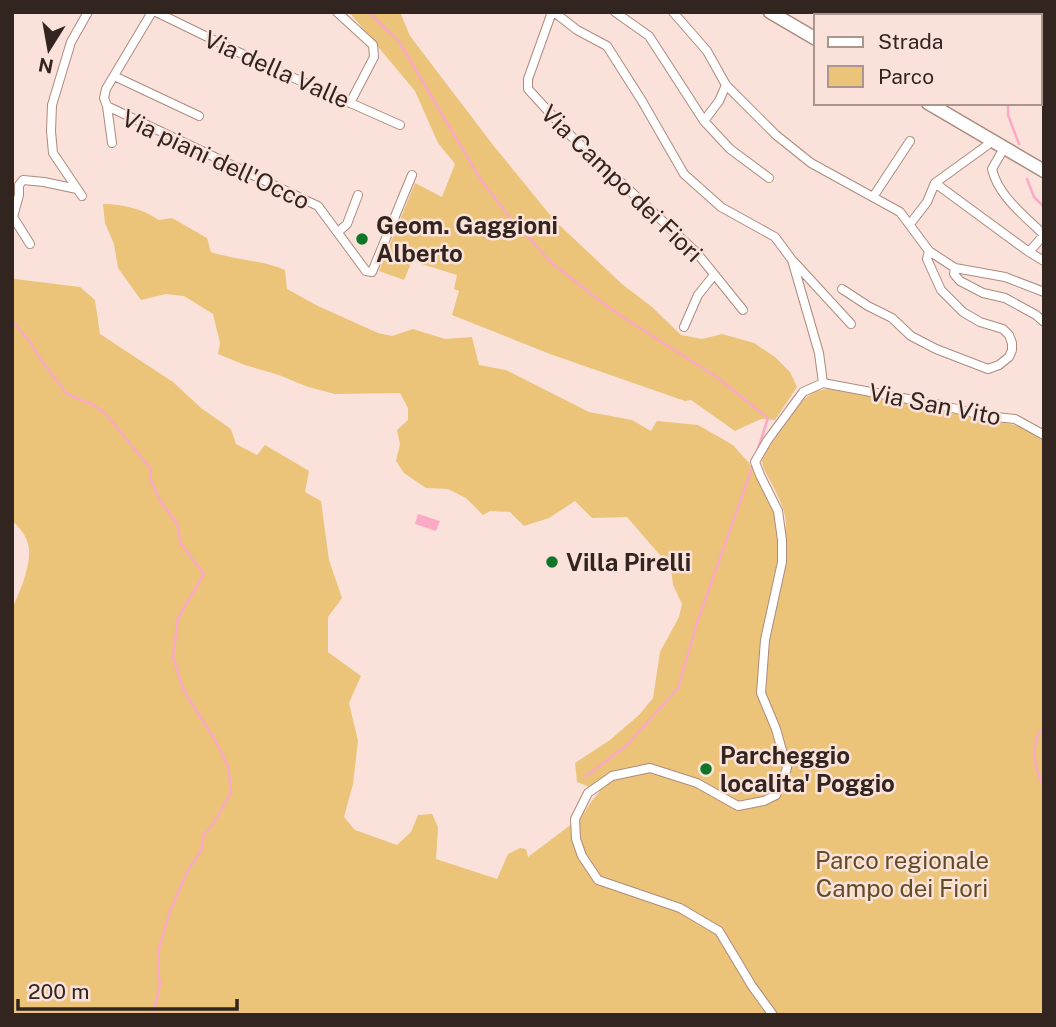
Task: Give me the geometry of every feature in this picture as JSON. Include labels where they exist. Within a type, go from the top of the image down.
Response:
[{"type":"main road","points":[[770,12],[814,38]]},
{"type":"main road","points":[[931,105],[1044,171]]},
{"type":"street","points":[[30,243],[13,217],[19,186],[23,180],[44,182],[79,193],[52,153],[52,105],[71,42],[88,12]]},
{"type":"street","name":"Via piani dell'Occo","points":[[154,12],[114,76],[105,94],[104,103],[318,206],[366,271],[372,272],[412,175]]},
{"type":"street","name":"Via della Valle","points":[[154,12],[400,125]]},
{"type":"street","points":[[337,12],[370,42],[374,49],[374,57],[350,103]]},
{"type":"street","points":[[553,12],[577,30],[607,46],[684,174],[721,208],[775,237],[792,260],[852,324]]},
{"type":"street","name":"Via Campo dei Fiori","points":[[553,12],[528,79],[528,89],[571,136],[697,253],[743,310]]},
{"type":"street","points":[[615,12],[649,36],[704,121],[730,149],[769,178]]},
{"type":"street","points":[[673,12],[707,51],[726,85],[776,135],[811,163],[900,212],[929,251],[955,268],[1005,278],[1044,292]]},
{"type":"street","points":[[114,76],[199,116]]},
{"type":"street","points":[[704,121],[719,101],[726,85]]},
{"type":"street","points":[[107,106],[112,143]]},
{"type":"street","points":[[873,197],[910,141]]},
{"type":"street","points":[[910,224],[927,202],[935,183],[998,145]]},
{"type":"street","points":[[998,145],[992,169],[995,181],[1012,203],[1044,235],[1029,252]]},
{"type":"street","points":[[935,183],[1044,261]]},
{"type":"street","points":[[338,232],[347,224],[358,195]]},
{"type":"street","points":[[842,289],[892,318],[911,336],[936,349],[988,369],[999,365],[1009,357],[1012,350],[1009,335],[963,312],[941,290],[927,259],[929,251]]},
{"type":"street","points":[[773,1015],[719,931],[681,908],[598,880],[582,856],[576,839],[575,819],[588,793],[612,776],[650,768],[697,783],[738,806],[764,801],[776,795],[782,783],[787,768],[776,729],[761,693],[765,640],[782,562],[782,540],[778,511],[755,462],[803,392],[823,383],[819,353],[792,260]]},
{"type":"street","points":[[955,268],[954,274],[960,281],[983,293],[1005,298],[1037,314],[1044,322]]},
{"type":"street","name":"Via Campo dei Fiori","points":[[684,327],[698,295],[714,275]]},
{"type":"street","name":"Via San Vito","points":[[823,383],[986,416],[1015,419],[1044,435]]},
{"type":"green space","points":[[349,12],[400,12],[410,36],[555,221],[681,335],[702,339],[722,334],[754,343],[775,357],[790,372],[797,387],[775,420],[761,419],[735,431],[691,400],[685,401],[550,354],[452,315],[459,291],[454,289],[457,275],[412,261],[404,280],[379,271],[415,183],[442,197],[455,164],[438,143],[415,91]]},
{"type":"green space","points":[[944,12],[1018,14],[945,14]]},
{"type":"green space","name":"Parco regionale Campo dei Fiori","points":[[103,204],[132,208],[159,220],[172,218],[207,238],[211,252],[285,270],[287,289],[378,333],[392,336],[413,329],[445,339],[472,337],[479,365],[506,370],[589,412],[632,420],[651,431],[657,421],[698,425],[733,445],[749,463],[786,528],[782,504],[762,460],[803,400],[815,391],[828,389],[943,410],[1019,426],[1044,438],[1044,1015],[12,1015],[12,608],[25,577],[29,551],[24,534],[12,521],[12,276],[15,279],[80,287],[95,300],[100,334],[173,382],[201,408],[231,429],[236,444],[257,455],[265,445],[309,471],[305,492],[321,501],[329,560],[342,598],[328,617],[328,652],[361,676],[349,703],[358,741],[353,784],[344,817],[355,830],[397,845],[411,832],[418,815],[432,814],[438,827],[436,859],[497,879],[508,854],[520,848],[526,849],[528,857],[581,817],[600,791],[577,782],[575,763],[610,740],[639,715],[653,698],[660,652],[679,617],[682,604],[673,585],[671,568],[627,517],[592,518],[575,501],[549,518],[524,526],[510,512],[490,511],[483,515],[466,498],[448,489],[426,488],[404,473],[396,461],[400,444],[397,430],[408,420],[408,408],[400,393],[335,394],[308,387],[218,354],[220,343],[213,314],[184,296],[166,294],[141,300],[118,268],[114,244],[105,223]]},
{"type":"shaded area","points":[[418,514],[440,521],[436,531],[415,524]]},
{"type":"waterway","points":[[368,12],[398,40],[481,180],[510,218],[554,265],[615,312],[718,378],[768,418],[758,449]]},
{"type":"waterway","points":[[1008,105],[1008,115],[1019,144]]},
{"type":"waterway","points":[[1027,179],[1034,197],[1044,207]]},
{"type":"waterway","points":[[12,321],[67,394],[94,405],[105,413],[151,469],[150,478],[161,502],[177,524],[181,544],[204,574],[178,618],[173,657],[184,691],[228,766],[231,792],[214,823],[204,834],[201,851],[188,870],[170,911],[159,948],[160,984],[153,1015]]},
{"type":"waterway","points":[[585,777],[627,745],[678,688],[697,623],[753,465]]},
{"type":"waterway","points":[[1044,726],[1039,733],[1035,749],[1036,765],[1044,789]]},
{"type":"place","name":"Geom. Gaggioni Alberto","points":[[362,239]]},
{"type":"place","name":"Villa Pirelli","points":[[552,562]]},
{"type":"place","name":"Parcheggio localita' Poggio","points":[[706,769]]}]
